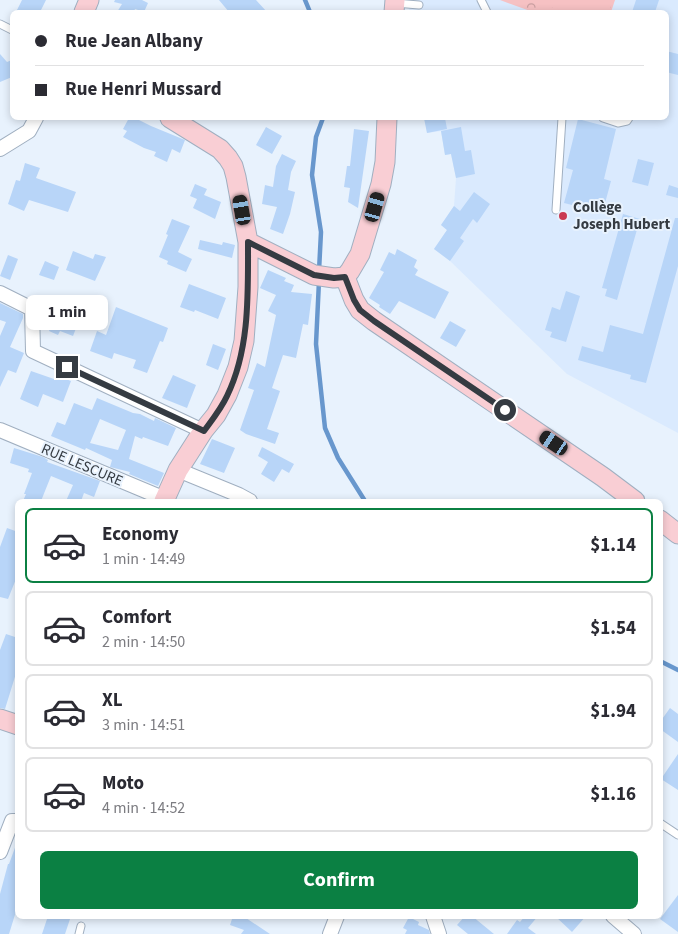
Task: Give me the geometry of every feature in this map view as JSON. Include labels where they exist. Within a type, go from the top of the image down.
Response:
[{"type":"street","points":[[0,149],[29,131],[35,120]]},
{"type":"street","points":[[165,499],[178,470],[227,396],[238,367],[244,341],[248,287],[248,242],[233,166],[220,149],[173,120]]},
{"type":"street","points":[[248,242],[314,275],[340,278],[350,271],[360,254],[381,184],[385,162],[387,120]]},
{"type":"street","points":[[340,278],[360,310],[374,321],[632,499]]},
{"type":"street","points":[[0,293],[32,309],[32,351],[204,431]]},
{"type":"street","name":"RUE LESCURE","points":[[0,430],[163,499]]},
{"type":"street","points":[[178,470],[246,499]]},
{"type":"street","points":[[663,522],[678,534]]},
{"type":"street","points":[[0,719],[15,724]]},
{"type":"street","points":[[0,852],[12,821],[15,821]]},
{"type":"street","points":[[330,934],[336,919]]},
{"type":"street","points":[[433,919],[439,934]]},
{"type":"street","points":[[616,919],[634,934]]},
{"type":"lane","points":[[394,5],[419,5]]},
{"type":"lane","points":[[556,210],[562,120]]},
{"type":"lane","points":[[609,120],[618,123],[628,120]]},
{"type":"lane","points":[[663,825],[678,835]]},
{"type":"shaded area","name":"Collège Joseph Hubert","points":[[410,0],[678,0],[678,433],[567,374],[450,261],[434,249],[447,230],[441,225],[454,206],[456,178],[451,154],[445,155],[441,131],[427,133],[424,120],[669,120],[669,10],[409,10]]},
{"type":"green space","points":[[500,0],[615,0],[612,10],[528,10]]},
{"type":"green space","points":[[551,0],[613,0],[610,10],[562,10],[549,7]]},
{"type":"building","points":[[22,0],[46,0],[41,10],[17,10]]},
{"type":"building","points":[[115,0],[142,0],[148,3],[145,10],[118,10],[122,4],[114,2]]},
{"type":"building","points":[[219,0],[256,0],[265,10],[227,10]]},
{"type":"building","points":[[636,0],[659,0],[656,10],[633,10]]},
{"type":"building","points":[[669,52],[678,54],[678,75],[669,73]]},
{"type":"building","points":[[0,54],[7,62],[10,61],[10,78],[0,82]]},
{"type":"building","points":[[128,120],[139,120],[185,140],[180,153],[172,149],[167,162],[154,156],[156,152],[123,137],[127,131],[123,129]]},
{"type":"building","points":[[424,120],[445,120],[447,129],[427,133]]},
{"type":"building","points":[[578,120],[616,129],[604,179],[611,181],[604,207],[597,205],[596,211],[564,203],[573,170],[566,168]]},
{"type":"building","points":[[266,127],[282,136],[272,154],[256,145]]},
{"type":"building","points":[[461,127],[465,151],[471,150],[475,174],[456,178],[451,154],[445,155],[441,131]]},
{"type":"building","points":[[354,129],[369,131],[358,208],[348,202],[350,188],[344,187],[347,166],[350,166]]},
{"type":"building","points":[[282,154],[296,161],[291,172],[288,190],[295,192],[283,234],[270,229],[277,207],[262,204],[265,185],[273,187],[276,166]]},
{"type":"building","points":[[638,159],[654,163],[648,186],[632,182]]},
{"type":"building","points":[[25,163],[40,168],[36,178],[76,192],[68,212],[29,200],[24,211],[8,204],[16,180],[20,181]]},
{"type":"building","points":[[195,184],[207,189],[204,195],[221,202],[215,219],[193,208],[197,199],[190,196]]},
{"type":"building","points":[[669,185],[678,188],[678,198],[666,195]]},
{"type":"building","points":[[474,192],[490,204],[477,223],[473,219],[460,238],[464,241],[450,261],[434,249],[447,230],[441,225],[454,206],[460,211]]},
{"type":"building","points":[[623,214],[640,219],[617,300],[605,296],[607,289],[602,288]]},
{"type":"building","points":[[675,218],[678,218],[678,266],[646,383],[630,379],[631,375],[578,360],[582,346],[603,352],[610,325],[643,334]]},
{"type":"building","points":[[172,219],[190,226],[178,252],[192,259],[186,272],[167,264],[168,261],[159,257]]},
{"type":"building","points":[[200,240],[222,245],[223,242],[235,245],[232,258],[198,249]]},
{"type":"building","points":[[397,249],[417,260],[414,267],[418,270],[415,275],[449,292],[435,319],[399,301],[390,314],[369,298],[384,272],[380,270],[389,252],[395,255]]},
{"type":"building","points":[[73,251],[93,259],[95,254],[106,257],[95,281],[66,270]]},
{"type":"building","points":[[8,255],[18,259],[10,280],[0,276]]},
{"type":"building","points":[[45,261],[59,267],[54,280],[39,275]]},
{"type":"building","points":[[268,270],[286,278],[284,281],[294,285],[291,292],[312,294],[308,325],[303,324],[296,358],[283,355],[272,388],[280,391],[267,429],[279,433],[275,444],[240,430],[254,390],[248,388],[257,363],[265,367],[276,315],[268,311],[276,295],[260,288]]},
{"type":"building","points":[[189,284],[226,298],[218,319],[195,310],[194,312],[180,307]]},
{"type":"building","points":[[566,291],[580,296],[566,342],[550,337],[552,332],[545,330],[552,307],[560,310]]},
{"type":"building","points":[[0,303],[23,314],[10,347],[24,353],[16,373],[8,370],[0,387],[0,336],[6,322],[0,320]]},
{"type":"building","points":[[116,307],[168,328],[163,342],[160,341],[147,373],[133,368],[136,360],[114,353],[112,359],[90,351],[97,331],[106,335]]},
{"type":"building","points":[[56,309],[80,318],[73,336],[60,331],[58,335],[49,331]]},
{"type":"building","points":[[450,321],[466,330],[456,347],[440,338]]},
{"type":"building","points":[[213,344],[226,349],[218,370],[206,365]]},
{"type":"building","points":[[31,371],[54,379],[55,375],[71,381],[63,402],[43,394],[38,407],[20,399]]},
{"type":"building","points":[[173,375],[196,385],[187,408],[162,398]]},
{"type":"building","points":[[97,398],[154,421],[155,418],[176,428],[168,446],[135,436],[129,459],[164,473],[158,486],[129,474],[130,472],[110,467],[112,460],[86,448],[85,450],[51,436],[57,422],[65,425],[74,403],[92,410]],"holes":[[[100,419],[126,430],[118,450],[90,443]]]},
{"type":"building","points":[[212,439],[235,448],[224,473],[200,464]]},
{"type":"building","points":[[262,447],[294,464],[289,473],[282,469],[274,482],[261,474],[268,462],[258,456]]},
{"type":"building","points":[[14,448],[43,457],[48,460],[47,462],[100,481],[94,497],[84,493],[82,499],[67,499],[73,485],[51,476],[42,499],[24,499],[32,473],[28,472],[29,469],[10,463]]},
{"type":"building","points":[[7,528],[15,531],[15,582],[8,599],[0,597],[0,547]]},
{"type":"building","points":[[6,634],[15,637],[15,677],[5,709],[0,708],[0,650]]},
{"type":"building","points":[[670,708],[678,714],[678,742],[663,731],[663,718]]},
{"type":"building","points":[[678,754],[678,790],[663,780],[663,776]]},
{"type":"building","points":[[15,848],[15,915],[9,934],[0,934],[0,894]]},
{"type":"building","points":[[678,895],[678,932],[660,919],[663,919],[663,915]]},
{"type":"building","points":[[47,919],[70,919],[65,934],[42,934]]},
{"type":"building","points":[[232,919],[248,919],[270,934],[241,934],[244,930],[230,925]]},
{"type":"building","points":[[408,919],[413,919],[419,922],[418,925],[429,930],[430,934],[405,934],[407,930],[403,928]]},
{"type":"building","points":[[462,919],[476,919],[494,934],[468,934],[457,925]]},
{"type":"building","points":[[522,919],[536,919],[528,928],[536,934],[507,934],[517,920],[520,922]]},
{"type":"building","points":[[558,919],[583,919],[572,932]]},
{"type":"waterway","points":[[305,0],[309,10]]},
{"type":"waterway","points":[[319,271],[321,232],[312,175],[316,137],[322,120]]},
{"type":"waterway","points":[[319,281],[316,344],[325,428],[338,458],[364,499]]},
{"type":"waterway","points":[[663,662],[678,670]]},
{"type":"place","name":"Collège Joseph Hubert","points":[[563,216]]},
{"type":"route","points":[[67,367],[204,431],[227,396],[238,367],[244,341],[247,314],[248,242],[314,275],[334,278],[345,277],[360,310],[505,410]]}]
